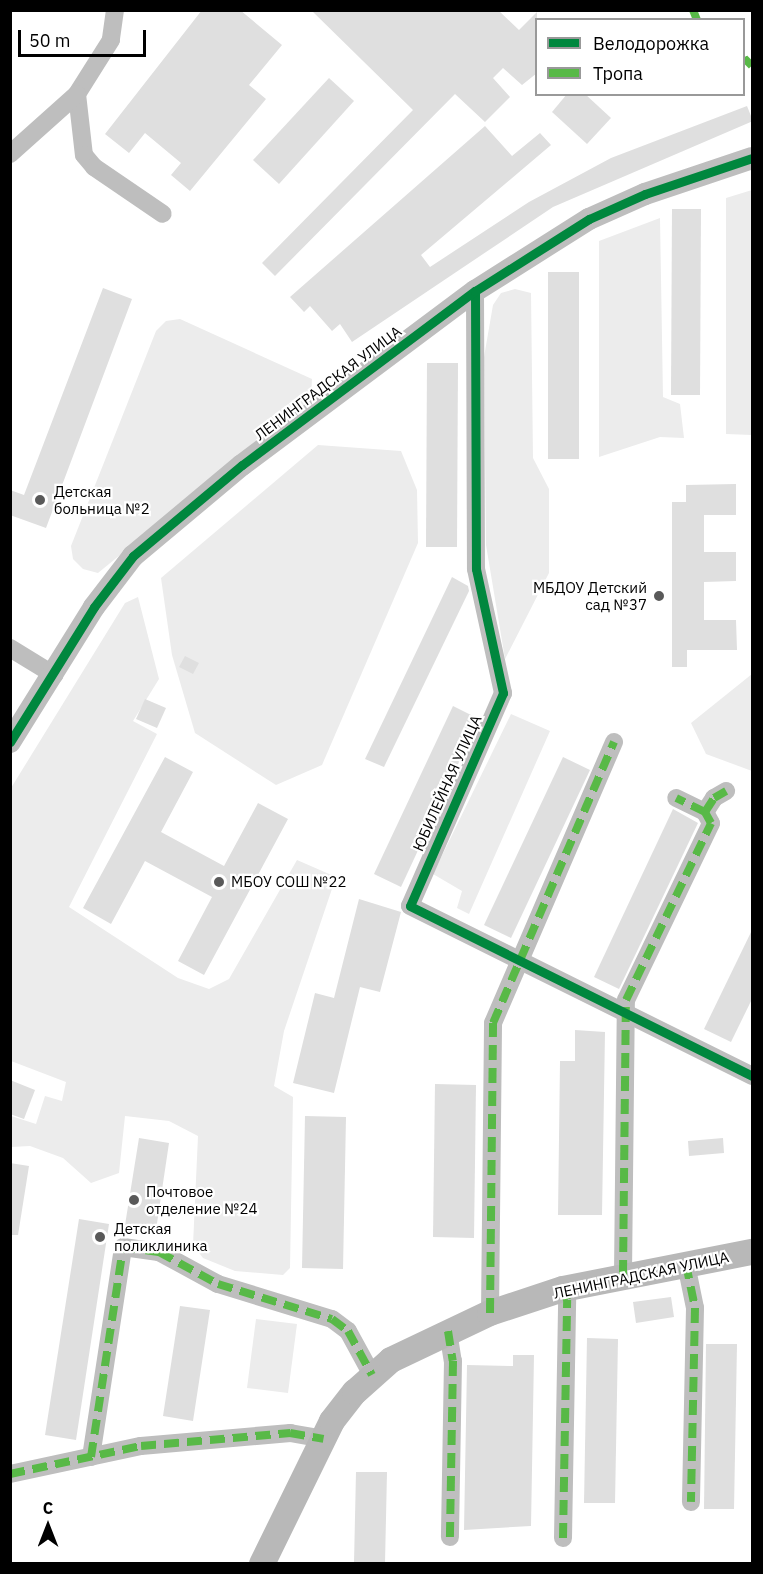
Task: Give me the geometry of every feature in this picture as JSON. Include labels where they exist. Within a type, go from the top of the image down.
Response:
[{"type":"main road","name":"ЛЕНИНГРАДСКАЯ УЛИЦА","points":[[262,1563],[323,1439],[351,1396],[391,1360],[490,1313],[563,1289],[623,1275],[753,1251]]},
{"type":"street","points":[[10,154],[77,94],[111,40],[115,10]]},
{"type":"street","points":[[77,94],[84,155],[94,167],[163,214]]},
{"type":"street","name":"ЛЕНИНГРАДСКАЯ УЛИЦА","points":[[10,742],[54,675],[94,607],[133,556],[242,465],[475,291],[589,219],[645,194],[753,158]]},
{"type":"street","name":"ЮБИЛЕЙНАЯ УЛИЦА","points":[[475,291],[476,569],[503,693],[410,906],[753,1076]]},
{"type":"street","points":[[10,648],[54,675]]},
{"type":"street","points":[[490,1313],[493,1023],[517,961],[614,742]]},
{"type":"street","points":[[705,812],[714,798],[726,791]]},
{"type":"street","points":[[623,1275],[623,1053],[628,1015],[626,999],[711,823],[705,812],[676,798]]},
{"type":"street","points":[[91,1457],[123,1247],[129,1245],[159,1252],[218,1284],[332,1319],[348,1332],[372,1375]]},
{"type":"street","points":[[686,1264],[695,1308],[691,1502]]},
{"type":"street","points":[[562,1538],[567,1300],[563,1289]]},
{"type":"street","points":[[448,1331],[453,1361],[450,1537]]},
{"type":"street","points":[[10,1474],[141,1446],[290,1433],[323,1439]]},
{"type":"shaded area","points":[[752,190],[752,435],[726,434],[726,198]]},
{"type":"shaded area","points":[[660,218],[663,397],[680,404],[684,438],[660,437],[599,457],[599,241]]},
{"type":"shaded area","points":[[515,289],[531,293],[533,458],[549,489],[549,573],[505,659],[486,545],[484,357],[493,305],[501,293]]},
{"type":"shaded area","points":[[180,319],[312,379],[311,399],[98,573],[83,569],[73,559],[71,546],[156,331],[166,321]]},
{"type":"shaded area","points":[[318,445],[401,451],[417,490],[418,543],[322,765],[276,785],[195,733],[172,655],[161,578]]},
{"type":"shaded area","points":[[138,597],[159,679],[133,721],[157,734],[69,907],[178,978],[209,989],[229,979],[297,860],[336,877],[284,1031],[274,1086],[293,1097],[290,1268],[283,1275],[235,1271],[203,1258],[193,1245],[198,1136],[169,1121],[125,1116],[119,1173],[91,1183],[63,1158],[30,1146],[11,1147],[11,1116],[36,1124],[45,1096],[62,1101],[66,1082],[11,1061],[11,788],[125,603]]},
{"type":"shaded area","points":[[752,674],[752,771],[706,754],[691,723]]},
{"type":"shaded area","points":[[511,714],[550,731],[469,914],[457,908],[462,891],[433,874]]},
{"type":"shaded area","points":[[256,1319],[297,1324],[288,1393],[247,1388]]},
{"type":"building","points":[[202,10],[240,10],[282,45],[249,85],[266,99],[190,191],[171,175],[181,163],[145,133],[129,153],[105,134]]},
{"type":"building","points":[[311,10],[498,10],[519,30],[537,12],[537,18],[535,18],[535,75],[522,85],[503,68],[493,78],[510,97],[485,122],[455,94],[275,276],[262,263],[413,110]]},
{"type":"building","points":[[329,78],[354,101],[279,184],[253,160]]},
{"type":"building","points":[[565,96],[587,96],[611,118],[587,144],[552,112]]},
{"type":"building","points":[[747,106],[753,121],[553,207],[352,342],[340,324],[332,331],[310,306],[304,312],[290,297],[485,126],[512,156],[540,133],[551,145],[421,255],[430,267],[529,202],[611,158]]},
{"type":"building","points":[[672,209],[701,209],[700,395],[671,395]]},
{"type":"building","points":[[548,272],[579,272],[579,459],[548,459]]},
{"type":"building","points":[[103,288],[132,299],[46,528],[10,515],[10,490],[24,495]]},
{"type":"building","points":[[427,363],[458,363],[457,547],[426,547]]},
{"type":"building","points":[[736,484],[736,515],[704,515],[704,552],[736,552],[736,581],[704,582],[704,620],[736,620],[737,650],[687,650],[687,667],[672,667],[672,502],[686,502],[686,485]]},
{"type":"building","points":[[452,577],[468,586],[469,591],[384,767],[365,759]]},
{"type":"building","points":[[185,656],[199,663],[193,674],[179,667]]},
{"type":"building","points":[[145,699],[166,708],[157,728],[136,719]]},
{"type":"building","points":[[453,706],[479,719],[401,887],[374,874]]},
{"type":"building","name":"МБОУ СОШ №22","points":[[165,757],[193,772],[161,832],[224,866],[258,803],[288,819],[204,975],[178,961],[212,897],[145,861],[111,924],[83,908]]},
{"type":"building","points":[[563,757],[590,770],[511,938],[484,925]]},
{"type":"building","points":[[673,809],[698,823],[619,989],[594,977]]},
{"type":"building","points":[[359,899],[401,912],[380,992],[360,987],[334,1093],[293,1083],[315,993],[334,998]]},
{"type":"building","points":[[753,928],[753,997],[731,1042],[704,1029]]},
{"type":"building","points":[[575,1030],[605,1032],[602,1215],[558,1215],[560,1061],[575,1061]]},
{"type":"building","points":[[10,1080],[35,1090],[24,1119],[10,1114]]},
{"type":"building","points":[[435,1084],[476,1085],[474,1238],[433,1237]]},
{"type":"building","points":[[305,1116],[346,1117],[343,1269],[302,1268]]},
{"type":"building","points":[[139,1138],[169,1143],[156,1230],[125,1225]]},
{"type":"building","points":[[723,1138],[724,1153],[689,1156],[688,1141]]},
{"type":"building","points":[[10,1163],[29,1166],[18,1235],[10,1235]]},
{"type":"building","points":[[79,1219],[109,1224],[76,1440],[45,1435]]},
{"type":"building","points":[[671,1297],[674,1317],[636,1323],[633,1302]]},
{"type":"building","points":[[180,1306],[210,1310],[193,1421],[163,1416]]},
{"type":"building","points":[[587,1338],[618,1339],[615,1503],[584,1503]]},
{"type":"building","points":[[706,1344],[737,1344],[734,1509],[704,1509]]},
{"type":"building","points":[[513,1355],[534,1355],[531,1526],[464,1530],[467,1365],[513,1366]]},
{"type":"building","points":[[356,1472],[387,1472],[385,1563],[354,1563]]},
{"type":"marked path","points":[[693,10],[696,18]]},
{"type":"marked path","points":[[745,59],[752,66]]},
{"type":"marked path","points":[[490,1313],[493,1023],[614,742]]},
{"type":"marked path","points":[[705,812],[714,798],[726,791]]},
{"type":"marked path","points":[[623,1275],[626,1000],[711,823],[705,812],[676,798]]},
{"type":"marked path","points":[[91,1457],[123,1247],[159,1252],[218,1284],[332,1319],[348,1331],[372,1375]]},
{"type":"marked path","points":[[686,1264],[695,1308],[691,1502]]},
{"type":"marked path","points":[[563,1289],[567,1300],[563,1538]]},
{"type":"marked path","points":[[448,1331],[453,1361],[450,1537]]},
{"type":"marked path","points":[[10,1474],[141,1446],[290,1433],[323,1439]]},
{"type":"cycle path","points":[[10,742],[94,607],[133,556],[242,465],[475,291],[589,219],[645,194],[752,158]]},
{"type":"cycle path","points":[[475,291],[476,569],[503,693],[410,906],[752,1076]]},
{"type":"place","name":"Детская больница №2","points":[[40,500]]},
{"type":"place","name":"МБДОУ Детский сад №37","points":[[659,596]]},
{"type":"place","name":"МБОУ СОШ №22","points":[[219,882]]},
{"type":"place","name":"Почтовое отделение №24","points":[[134,1200]]},
{"type":"place","name":"Детская поликлиника","points":[[100,1237]]}]
